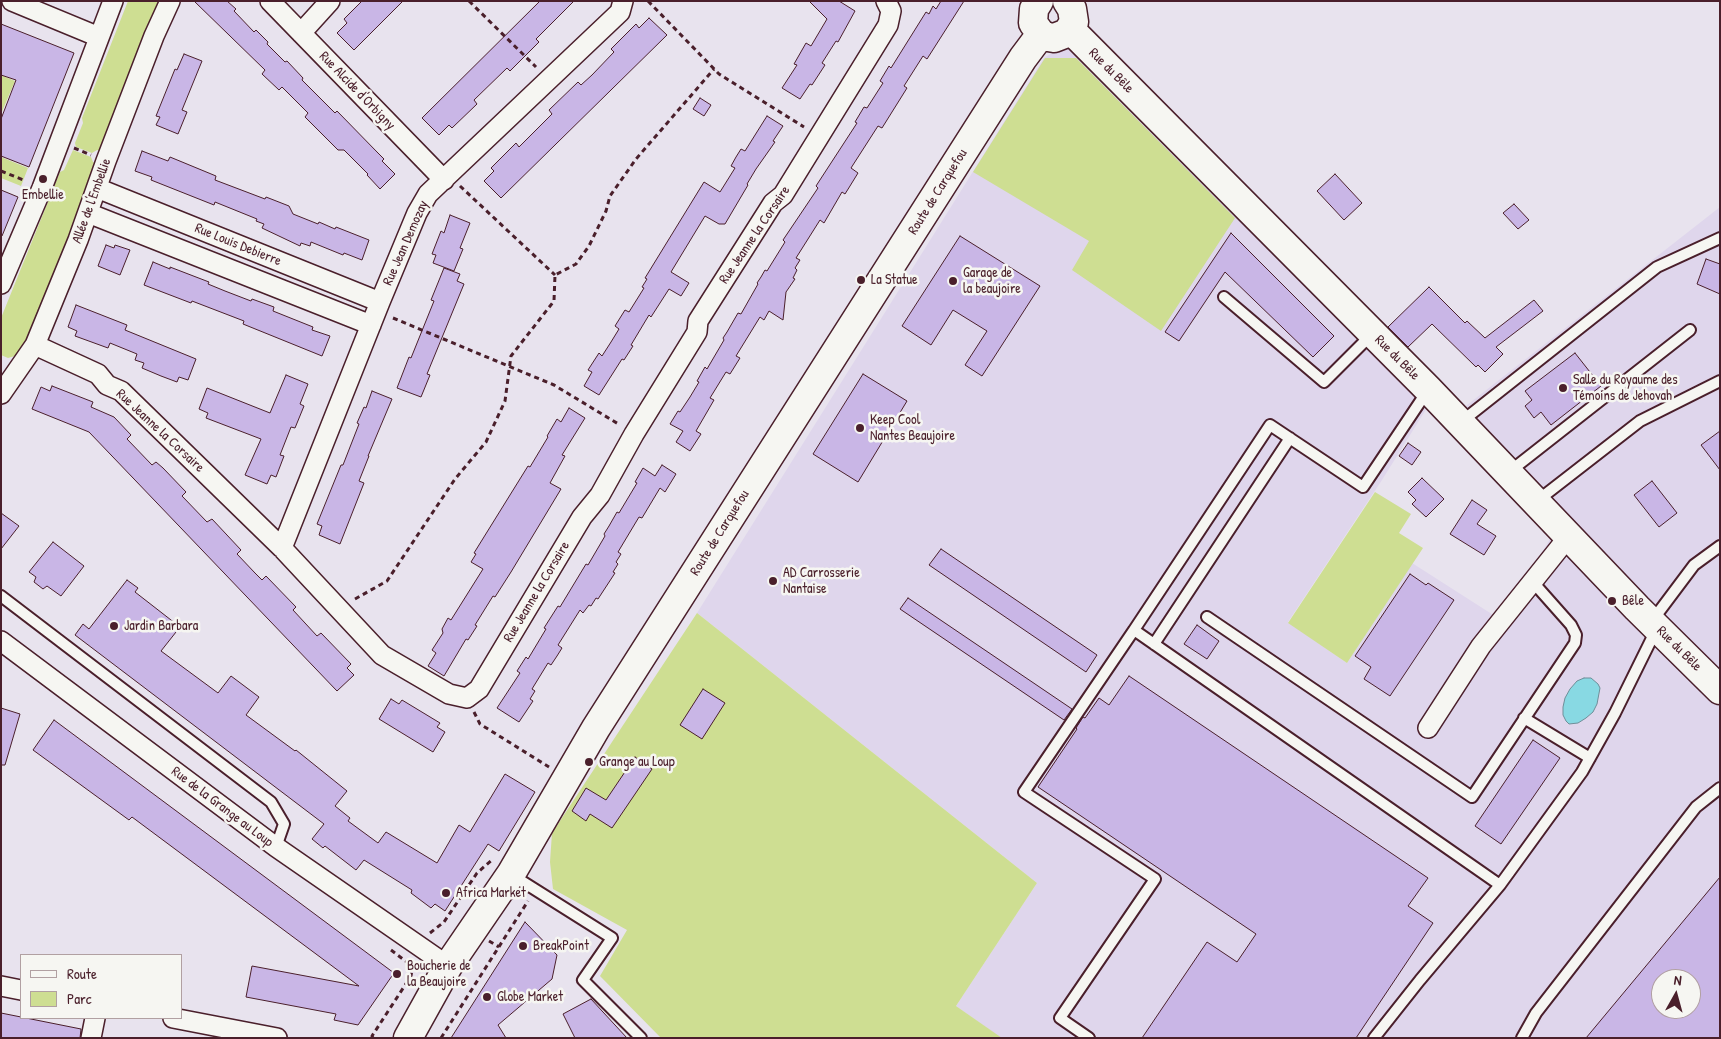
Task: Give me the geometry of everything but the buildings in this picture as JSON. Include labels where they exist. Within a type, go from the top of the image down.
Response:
[{"type":"main road","points":[[1038,2],[1032,16],[1033,23],[1041,34],[1054,38],[1061,36],[1070,29],[1074,22],[1072,9],[1067,1]]},
{"type":"main road","name":"Rue du Bêle","points":[[1070,29],[1428,389],[1720,690]]},
{"type":"main road","name":"Route de Carquefou","points":[[408,1038],[503,866],[596,728],[1012,74],[1041,34]]},
{"type":"street","points":[[12,1],[99,37]]},
{"type":"street","points":[[1,284],[42,188],[113,1]]},
{"type":"street","name":"Allée de l'Embellie","points":[[1,394],[35,345],[88,212],[154,36],[170,1]]},
{"type":"street","name":"Rue Alcide d'Orbigny","points":[[270,1],[444,180]]},
{"type":"street","points":[[301,33],[330,1]]},
{"type":"street","name":"Rue Jean Demozay","points":[[282,548],[417,213],[428,194],[620,12],[623,1]]},
{"type":"street","name":"Rue Jeanne la Corsaire","points":[[35,345],[98,374],[106,385],[121,390],[282,548],[382,656],[449,694],[467,698],[479,689],[582,517],[600,496],[634,434],[697,332],[698,321],[773,203],[783,195],[888,25],[891,11],[886,1]]},
{"type":"street","name":"Rue Louis Debierre","points":[[97,188],[376,313]]},
{"type":"street","name":"Rue Louis Debierre","points":[[88,212],[376,313]]},
{"type":"street","points":[[1428,728],[1481,646],[1569,536]]},
{"type":"street","name":"Rue de la Grange au Loup","points":[[1,641],[276,847],[448,966]]},
{"type":"street","points":[[1,986],[20,990]]},
{"type":"street","points":[[92,1038],[95,1019]]},
{"type":"street","points":[[178,1019],[277,1038]]},
{"type":"lane","points":[[1461,423],[1657,267],[1720,238]]},
{"type":"lane","points":[[1224,297],[1324,382],[1372,333]]},
{"type":"lane","points":[[1509,472],[1690,330]]},
{"type":"lane","points":[[1536,502],[1640,422],[1720,381]]},
{"type":"lane","points":[[1089,1038],[1060,1018],[1155,879],[1024,792],[1270,425],[1362,487],[1428,389]]},
{"type":"lane","points":[[1154,644],[1290,438]]},
{"type":"lane","points":[[1374,1038],[1500,885],[1582,772],[1615,714],[1654,624],[1694,565],[1720,546]]},
{"type":"lane","points":[[1207,617],[1472,797],[1575,643],[1576,635],[1571,625],[1532,582]]},
{"type":"lane","points":[[1,596],[271,802],[284,824],[276,847]]},
{"type":"lane","points":[[1134,630],[1500,885]]},
{"type":"lane","points":[[1524,718],[1590,758]]},
{"type":"lane","points":[[1522,1038],[1536,1013],[1696,807],[1720,788]]},
{"type":"lane","points":[[503,866],[535,890],[612,938],[583,980],[641,1038]]},
{"type":"path","points":[[469,1],[548,80]]},
{"type":"path","points":[[648,1],[719,74],[819,136]]},
{"type":"path","points":[[555,275],[576,264],[589,246],[606,211],[610,196],[636,159],[714,69]]},
{"type":"path","points":[[62,135],[72,139],[72,148],[106,161]]},
{"type":"path","points":[[1,171],[42,188]]},
{"type":"path","points":[[338,608],[387,581],[455,479],[486,442],[505,401],[511,356],[554,301],[555,275],[458,184],[444,180]]},
{"type":"path","points":[[376,313],[554,385],[634,434]]},
{"type":"path","points":[[467,698],[480,724],[556,771]]},
{"type":"path","points":[[373,1038],[372,1036],[411,976],[416,944],[444,922],[477,873],[503,866]]},
{"type":"path","points":[[442,1038],[535,890]]},
{"type":"shaded area","points":[[1091,28],[1254,201],[1440,387],[1382,480],[1288,622],[1347,663],[1412,563],[1498,618],[1546,546],[1562,517],[1462,409],[1720,207],[1720,1038],[1001,1038],[956,1006],[1037,883],[697,613],[1044,58]]},
{"type":"green space","points":[[128,1],[163,1],[104,152],[97,150],[92,153],[76,147],[75,143],[83,123],[82,118]]},
{"type":"green space","points":[[1045,58],[1076,58],[1235,218],[1161,331],[1072,270],[1089,241],[973,172]]},
{"type":"green space","points":[[1,75],[15,81],[1,114]]},
{"type":"green space","points":[[73,150],[91,157],[93,162],[98,164],[33,330],[19,357],[8,358],[1,355],[1,318],[60,172],[64,170]]},
{"type":"green space","points":[[1,157],[28,168],[21,186],[1,178]]},
{"type":"green space","points":[[1375,492],[1411,514],[1399,533],[1423,548],[1347,663],[1288,623]]},
{"type":"green space","points":[[697,613],[1037,883],[956,1006],[1002,1038],[661,1038],[600,976],[627,930],[553,889],[550,862],[552,833]]},
{"type":"water","points":[[1591,678],[1600,688],[1597,704],[1593,712],[1586,718],[1578,723],[1569,724],[1563,715],[1565,698],[1577,681]]},
{"type":"place","name":"Embellie","points":[[43,179]]},
{"type":"place","name":"La Statue","points":[[861,280]]},
{"type":"place","name":"Garage de la beaujoire","points":[[953,281]]},
{"type":"place","name":"Salle du Royaume des Témoins de Jehovah","points":[[1563,388]]},
{"type":"place","name":"Keep Cool Nantes Beaujoire","points":[[860,428]]},
{"type":"place","name":"AD Carrosserie Nantaise","points":[[773,581]]},
{"type":"place","name":"Bêle","points":[[1612,601]]},
{"type":"place","name":"Jardin Barbara","points":[[114,626]]},
{"type":"place","name":"Grange au Loup","points":[[589,762]]},
{"type":"place","name":"Africa Market","points":[[446,893]]},
{"type":"place","name":"BreakPoint","points":[[523,946]]},
{"type":"place","name":"Boucherie de la Beaujoire","points":[[397,974]]},
{"type":"place","name":"Globe Market","points":[[487,997]]}]
